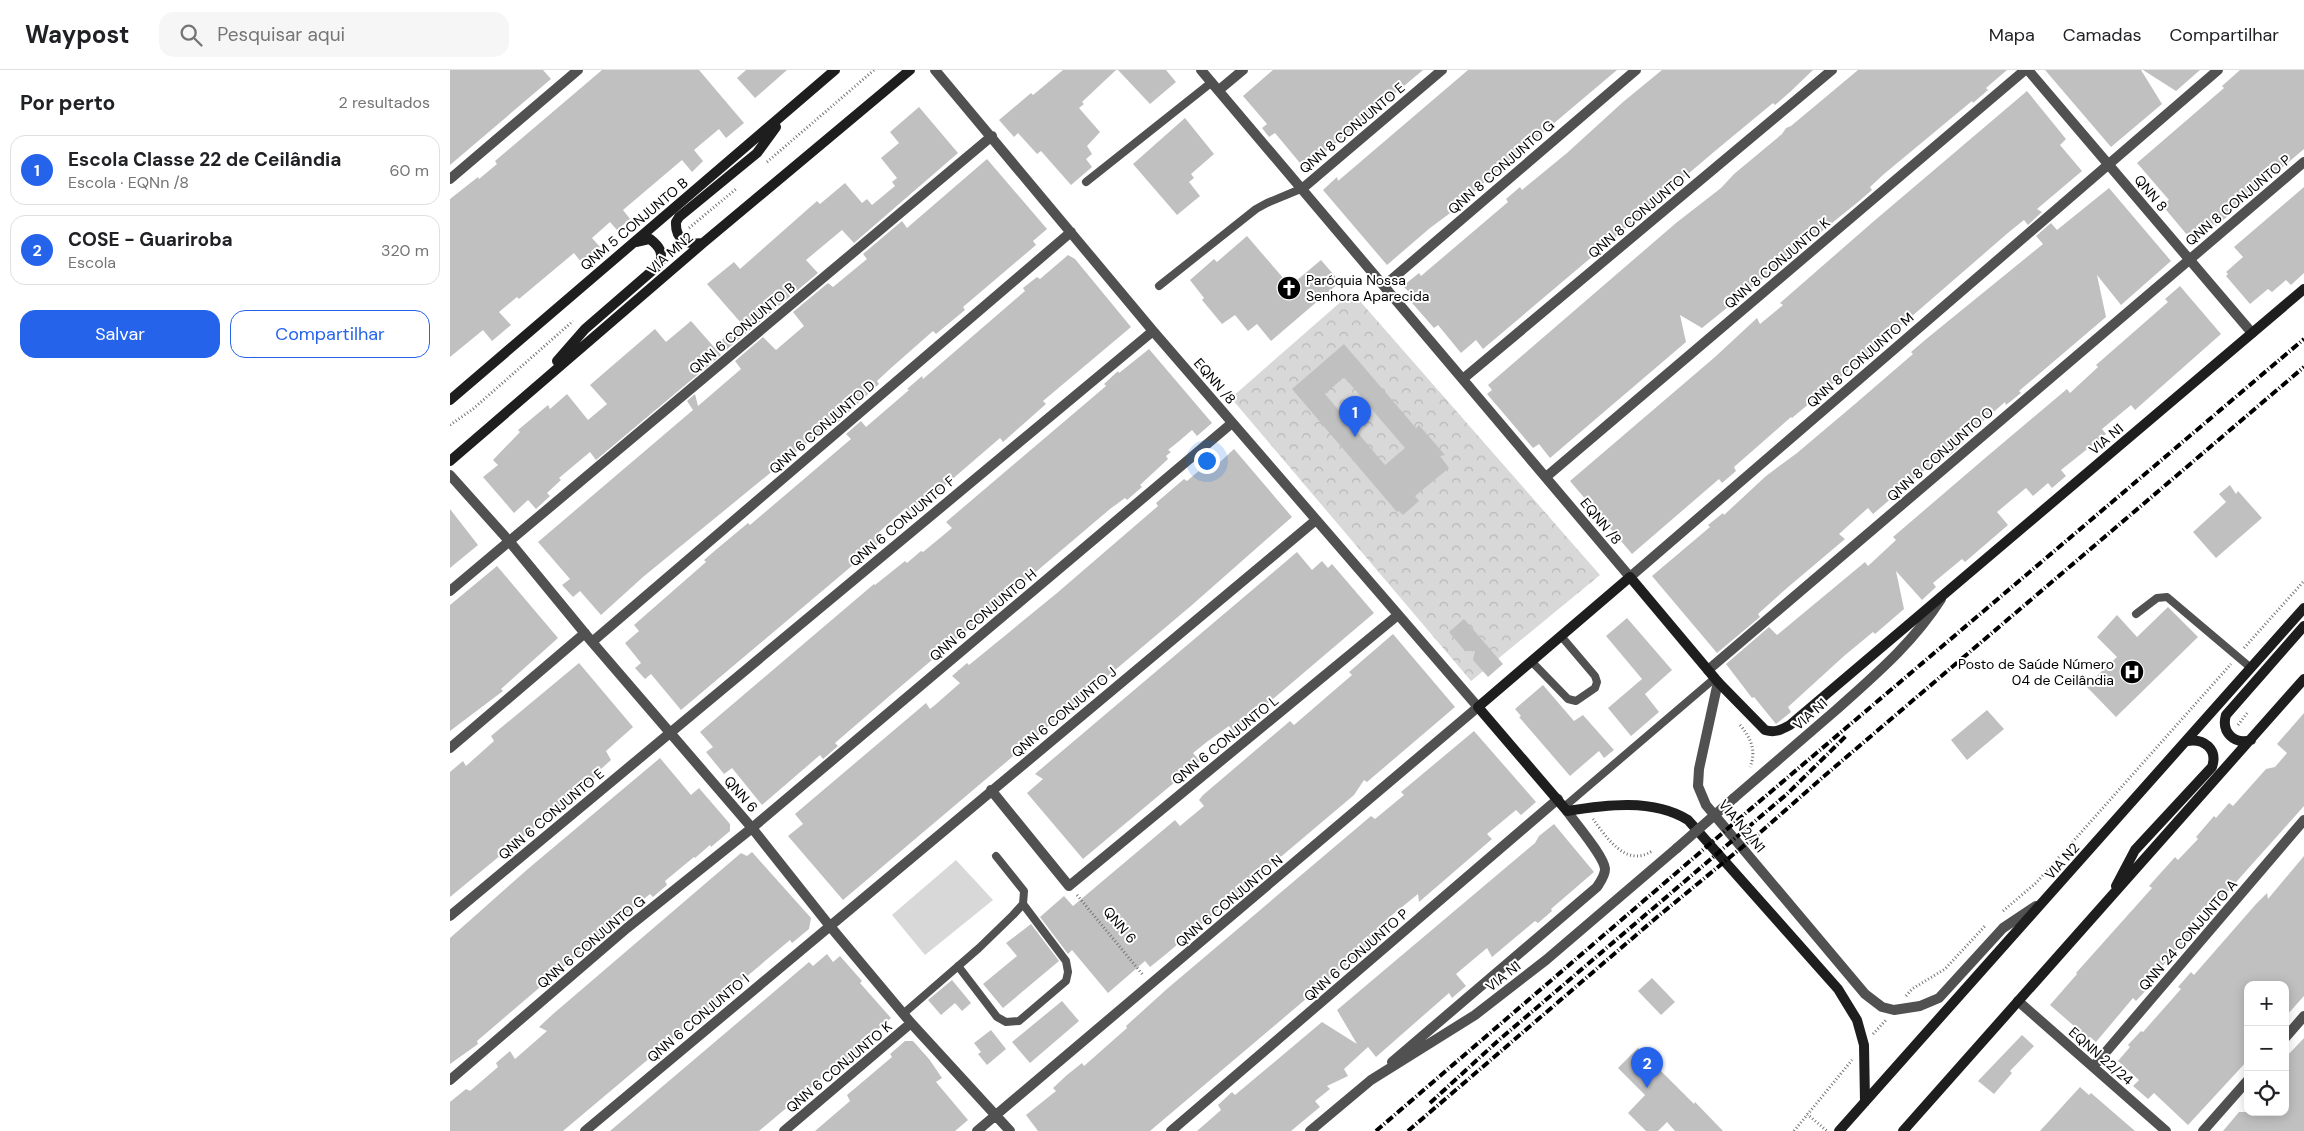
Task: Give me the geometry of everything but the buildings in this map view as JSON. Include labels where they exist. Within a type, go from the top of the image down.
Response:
[{"type":"main road","name":"QNM 5 CONJUNTO B","points":[[450,400],[835,70]]},
{"type":"main road","name":"VIA MN2","points":[[450,461],[703,243],[910,70]]},
{"type":"main road","points":[[703,243],[686,242],[678,236],[676,222],[679,217],[757,153],[785,114]]},
{"type":"main road","points":[[536,387],[585,329],[660,264],[661,251],[650,239],[643,239],[631,244]]},
{"type":"main road","name":"VIA N1","points":[[1944,594],[2304,289]]},
{"type":"main road","points":[[1864,1102],[1864,1045],[1858,1020],[1838,989],[1688,820],[1674,812],[1654,807],[1585,809],[1563,806],[1478,707],[1630,577],[1717,680],[1765,730],[1773,732],[1790,725],[1944,594]]},
{"type":"main road","name":"VIA N2","points":[[1839,1131],[2304,608]]},
{"type":"main road","points":[[2251,740],[2240,742],[2230,736],[2225,726],[2226,715],[2304,626]]},
{"type":"main road","points":[[1904,1131],[2304,679]]},
{"type":"main road","points":[[2109,900],[2135,850],[2212,767],[2214,757],[2210,747],[2200,741],[2187,741]]},
{"type":"street","points":[[450,179],[578,70]]},
{"type":"street","name":"EQNN /8","points":[[935,70],[1153,331],[1478,707]]},
{"type":"street","name":"EQNN /8","points":[[1202,70],[1464,378],[1630,577]]},
{"type":"street","points":[[1219,90],[1243,70]]},
{"type":"street","name":"QNN 8 CONJUNTO E","points":[[1303,188],[1442,70]]},
{"type":"street","name":"QNN 8 CONJUNTO G","points":[[1385,285],[1636,70]]},
{"type":"street","name":"QNN 8 CONJUNTO I","points":[[1464,378],[1832,70]]},
{"type":"street","name":"QNN 8","points":[[2027,70],[2252,333]]},
{"type":"street","name":"QNN 8 CONJUNTO K","points":[[1546,477],[2027,70]]},
{"type":"street","points":[[2108,163],[2218,70]]},
{"type":"street","name":"QNN 6 CONJUNTO B","points":[[450,591],[992,136]]},
{"type":"street","name":"QNN 8 CONJUNTO P","points":[[2189,259],[2304,162]]},
{"type":"street","name":"QNN 8 CONJUNTO M","points":[[1630,577],[2108,163]]},
{"type":"street","name":"QNN 6 CONJUNTO D","points":[[592,642],[1071,232]]},
{"type":"street","name":"QNN 8 CONJUNTO O","points":[[1708,670],[2189,259]]},
{"type":"street","name":"QNN 6 CONJUNTO F","points":[[670,733],[1153,331]]},
{"type":"street","name":"QNN 6 CONJUNTO H","points":[[752,828],[1232,423]]},
{"type":"street","name":"QNN 6","points":[[450,475],[509,541],[584,633],[752,828],[829,926],[903,1014],[1010,1131]]},
{"type":"street","name":"QNN 6 CONJUNTO J","points":[[829,926],[1316,520]]},
{"type":"street","name":"VIA N1","points":[[1310,1131],[1371,1080],[1475,1015],[1546,960],[1677,848],[1907,645],[1944,594]]},
{"type":"street","name":"QNN 6 CONJUNTO L","points":[[1069,886],[1398,615]]},
{"type":"street","points":[[450,748],[584,633]]},
{"type":"street","name":"VIA N2/N1","points":[[1717,680],[1699,769],[1698,786],[1706,805],[1865,994],[1882,1007],[1894,1010]]},
{"type":"street","name":"QNN 6 CONJUNTO N","points":[[977,1131],[1152,985],[1478,707]]},
{"type":"street","name":"QNN 6 CONJUNTO E","points":[[450,916],[670,733]]},
{"type":"street","points":[[991,790],[1069,886]]},
{"type":"street","points":[[1371,1080],[1429,1028],[1597,887],[1602,879],[1605,868],[1601,859],[1563,806]]},
{"type":"street","name":"QNN 6 CONJUNTO P","points":[[1171,1131],[1563,806]]},
{"type":"street","name":"QNN 24 CONJUNTO A","points":[[2093,1067],[2304,820]]},
{"type":"street","name":"QNN 6 CONJUNTO G","points":[[450,1080],[620,935],[752,828]]},
{"type":"street","points":[[1894,1010],[1920,1006],[1939,998],[2004,928],[2043,902]]},
{"type":"street","name":"QNN 6 CONJUNTO I","points":[[585,1131],[829,926]]},
{"type":"street","name":"EQNN 22/24","points":[[2018,1001],[2166,1131]]},
{"type":"street","points":[[2289,1033],[2304,1016]]},
{"type":"street","name":"QNN 6 CONJUNTO K","points":[[784,1131],[911,1023]]},
{"type":"street","points":[[2203,1131],[2244,1085]]},
{"type":"lane","points":[[1086,182],[1212,82]]},
{"type":"lane","points":[[1159,286],[1256,209],[1303,188]]},
{"type":"lane","points":[[2136,614],[2157,598],[2167,597],[2250,668]]},
{"type":"lane","points":[[1531,661],[1568,699],[1576,700],[1595,688],[1597,682],[1595,676],[1561,636]]},
{"type":"lane","points":[[1563,806],[1717,680]]},
{"type":"lane","points":[[958,966],[997,1017],[1006,1022],[1019,1020],[1066,981],[1068,972],[1066,961],[1023,904],[1024,891],[996,856]]},
{"type":"lane","points":[[903,1014],[958,966],[1023,904]]},
{"type":"path","points":[[2000,914],[2036,883],[2304,581]]},
{"type":"path","points":[[1734,718],[1752,742],[1753,758],[1747,771]]},
{"type":"path","points":[[1585,809],[1618,850],[1624,854],[1640,856],[1650,853],[1656,848]]},
{"type":"path","name":"QNN 6","points":[[1069,886],[1152,985]]},
{"type":"path","points":[[1794,1131],[1912,989],[1945,969],[1993,920]]},
{"type":"path","points":[[1807,1114],[1828,1131]]},
{"type":"green space","points":[[1352,292],[1600,575],[1471,681],[1231,398]]},
{"type":"green space","points":[[956,860],[993,900],[925,955],[892,915]]},
{"type":"railway","points":[[1376,1131],[1747,812],[2304,339]]},
{"type":"railway","points":[[1408,1131],[2304,367]]},
{"type":"railway","points":[[1430,1103],[1500,1039],[1787,794],[1846,736]]},
{"type":"place","name":"Paróquia Nossa Senhora Aparecida","points":[[1289,288]]},
{"type":"place","name":"Escola Classe 22 de Ceilândia","points":[[1355,437]]},
{"type":"place","name":"Posto de Saúde Número 04 de Ceilândia","points":[[2132,672]]},
{"type":"place","name":"COSE - Guariroba","points":[[1647,1088]]}]
